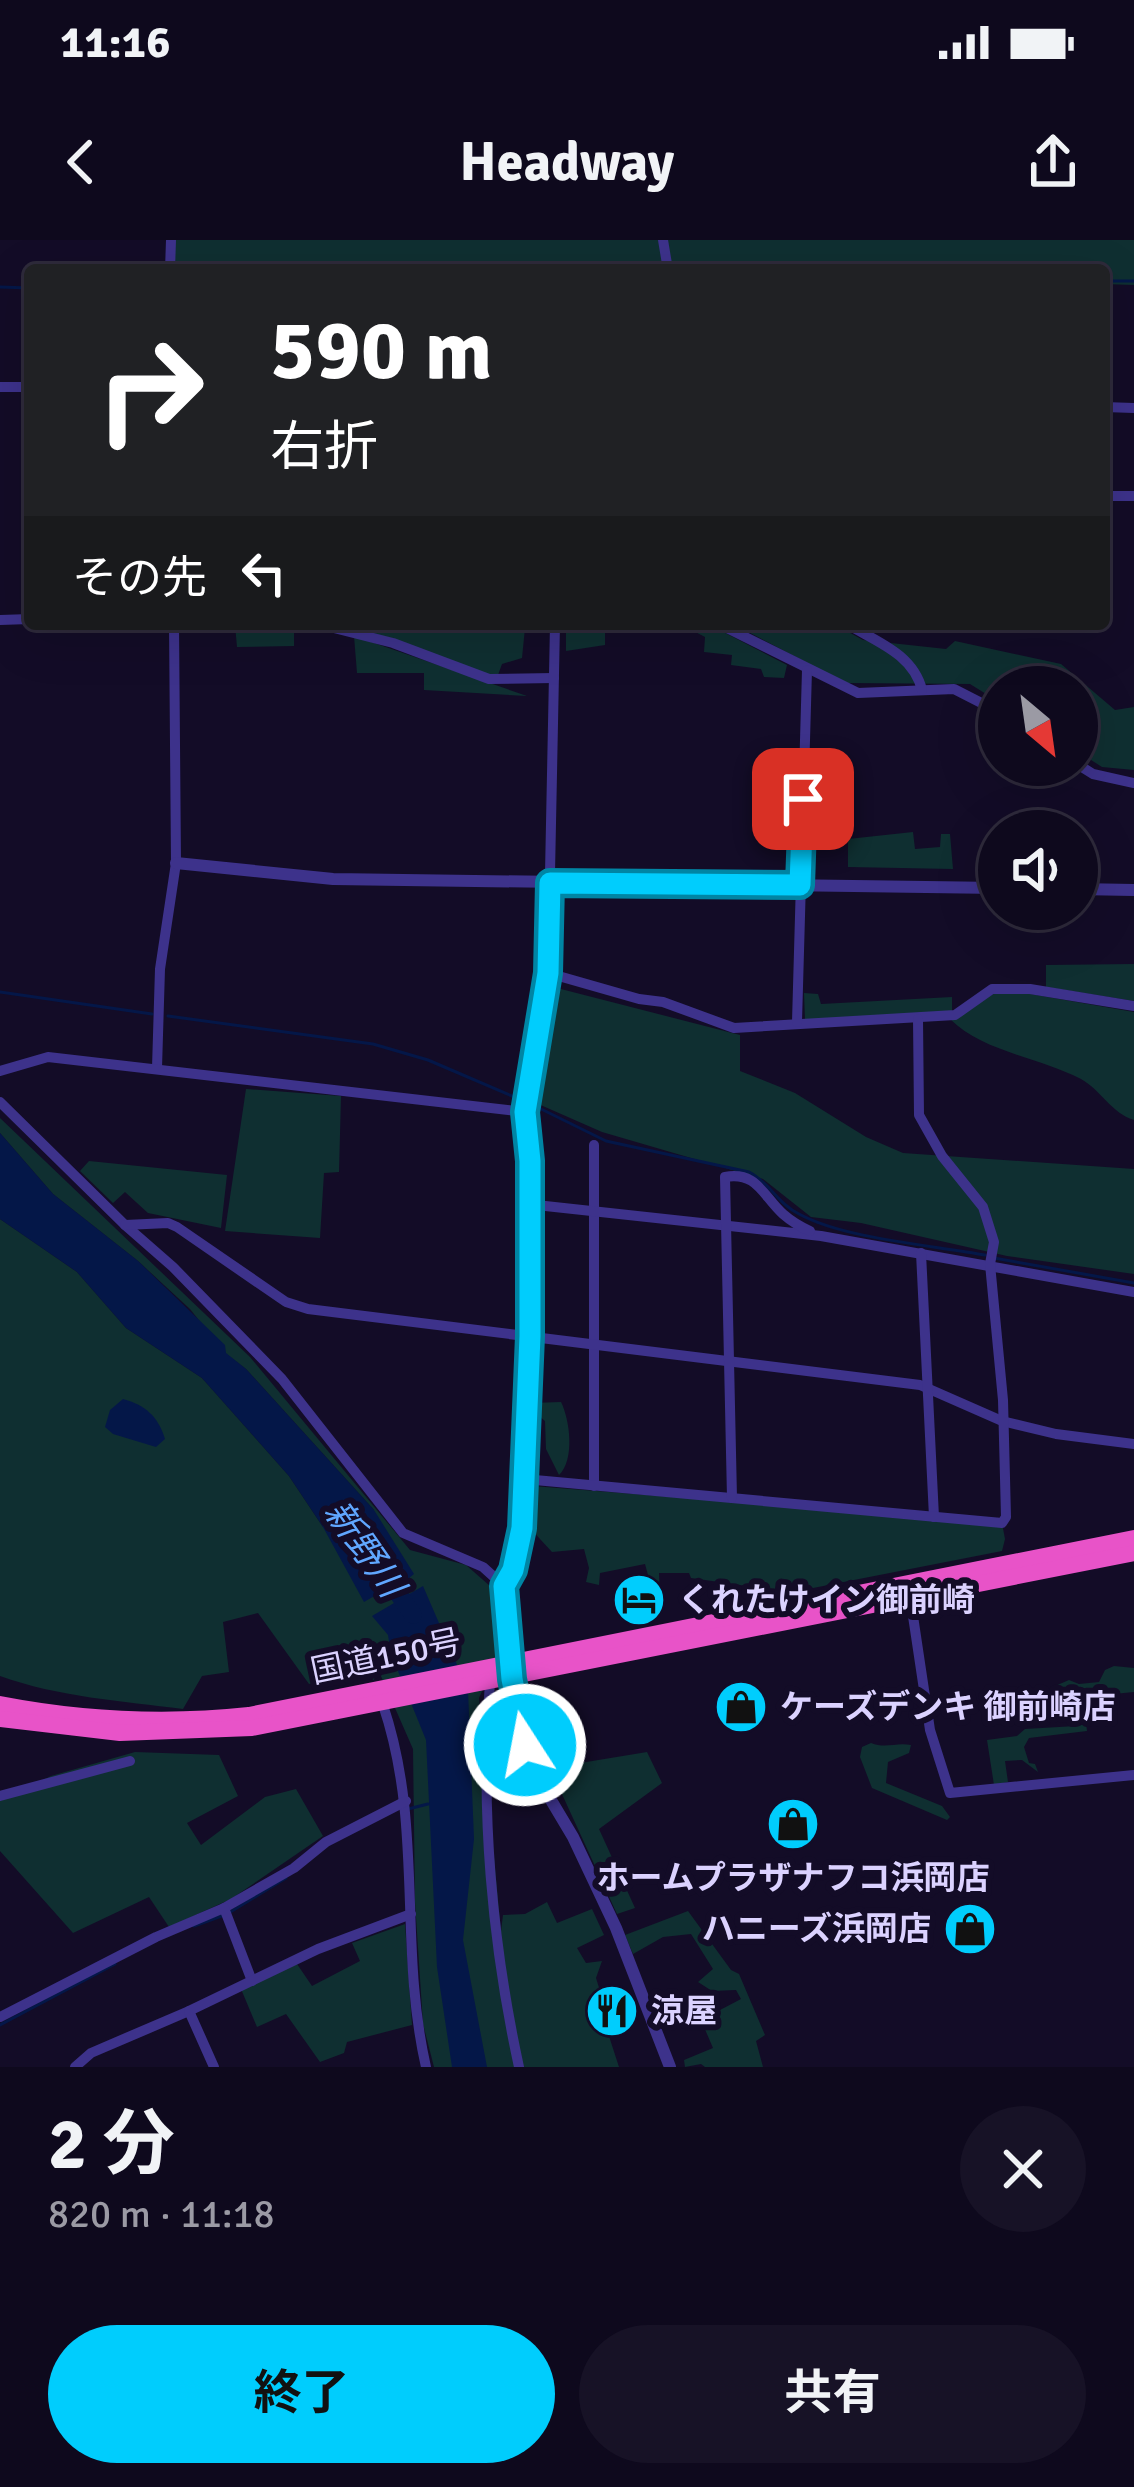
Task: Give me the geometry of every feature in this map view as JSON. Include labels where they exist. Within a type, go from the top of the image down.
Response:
[{"type":"highway","name":"国道150号","points":[[0,1719],[70,1730],[160,1734],[252,1728],[1134,1538]]},
{"type":"highway","name":"国道150号","points":[[909,1590],[1134,1553]]},
{"type":"highway","name":"国道150号","points":[[0,1704],[106,1719],[216,1719],[387,1698]]},
{"type":"street","points":[[157,1068],[160,969],[176,863],[174,630]]},
{"type":"street","points":[[342,630],[394,643],[489,679],[554,678]]},
{"type":"street","points":[[555,630],[548,973],[525,1112],[530,1161],[530,1336],[522,1528],[513,1570],[504,1586],[512,1670],[536,1775],[616,1928],[670,2067]]},
{"type":"street","points":[[730,630],[858,693],[954,689],[978,701]]},
{"type":"street","points":[[857,630],[906,660],[918,674],[922,690]]},
{"type":"street","points":[[797,1022],[807,670]]},
{"type":"street","points":[[1098,775],[1134,783]]},
{"type":"street","points":[[176,863],[333,878],[978,888]]},
{"type":"street","points":[[1098,890],[1134,890]]},
{"type":"street","points":[[548,973],[663,1002],[734,1028],[955,1015],[992,989],[1030,989],[1134,1006]]},
{"type":"street","points":[[524,1479],[1002,1523],[1006,1517],[991,1223],[942,1156],[919,1115],[918,1018]]},
{"type":"street","points":[[0,1071],[48,1057],[525,1112]]},
{"type":"street","points":[[0,1102],[282,1379],[404,1533],[483,1567],[504,1586]]},
{"type":"street","points":[[594,1145],[594,1486]]},
{"type":"street","points":[[732,1498],[724,1178],[734,1175],[758,1182],[782,1214],[821,1237]]},
{"type":"street","points":[[527,1204],[991,1258],[1134,1292]]},
{"type":"street","points":[[124,1225],[168,1223],[177,1227],[286,1302],[308,1309],[929,1388],[1002,1421],[1134,1444]]},
{"type":"street","points":[[921,1253],[934,1517]]},
{"type":"street","points":[[909,1590],[930,1730],[950,1793],[1134,1775]]},
{"type":"street","points":[[482,1679],[498,1946],[519,2067]]},
{"type":"street","points":[[387,1698],[406,1801],[415,2005],[426,2067]]},
{"type":"street","points":[[0,1796],[130,1761]]},
{"type":"street","points":[[0,2017],[156,1937],[224,1908],[294,1868],[326,1842],[406,1801]]},
{"type":"street","points":[[224,1908],[252,1981]]},
{"type":"street","points":[[84,2064],[318,1949],[411,1914]]},
{"type":"street","points":[[189,2011],[214,2067]]},
{"type":"green space","points":[[167,240],[1134,240],[1134,285],[1110,284],[1110,264],[177,264]]},
{"type":"green space","points":[[235,630],[336,630],[348,632],[294,631],[294,646],[237,647]]},
{"type":"green space","points":[[361,630],[525,630],[522,658],[502,664],[498,675],[476,674]]},
{"type":"green space","points":[[566,630],[605,630],[605,645],[566,651]]},
{"type":"green space","points":[[692,630],[720,630],[787,665],[784,678],[764,677],[761,669],[731,665],[732,655],[704,652],[705,637]]},
{"type":"green space","points":[[744,630],[845,630],[863,640],[946,649],[955,641],[1063,666],[978,666],[978,689],[970,684],[846,683]]},
{"type":"green space","points":[[354,636],[527,696],[424,690],[424,673],[357,673]]},
{"type":"green space","points":[[1098,696],[1115,710],[1134,707],[1134,770],[1098,764]]},
{"type":"green space","points":[[913,832],[915,849],[940,847],[941,834],[950,834],[953,869],[848,867],[848,839]]},
{"type":"green space","points":[[1134,964],[1134,1001],[1046,987],[1046,965]]},
{"type":"green space","points":[[557,988],[740,1035],[740,1071],[795,1093],[866,1137],[903,1153],[1134,1169],[1134,1274],[1007,1256],[861,1223],[811,1217],[763,1179],[602,1132],[536,1103]]},
{"type":"green space","points":[[1002,989],[1134,1012],[1134,1120],[1081,1079],[995,1047],[950,1019]]},
{"type":"green space","points":[[804,993],[818,994],[821,1004],[952,997],[952,1014],[805,1020]]},
{"type":"green space","points":[[246,1089],[341,1096],[339,1172],[324,1173],[320,1238],[225,1231]]},
{"type":"green space","points":[[0,1118],[250,1357],[410,1550],[466,1565],[498,1593],[502,1647],[479,1698],[501,1931],[503,1915],[525,1914],[547,1902],[557,1923],[592,1909],[604,1935],[577,1948],[586,1963],[602,1961],[596,1978],[601,1994],[589,2009],[598,2030],[607,2030],[619,2067],[434,2067],[423,2024],[413,1749],[377,1667],[374,1680],[367,1676],[309,1684],[258,1613],[223,1622],[229,1672],[202,1676],[183,1709],[67,1694],[0,1676],[0,1219],[77,1272],[126,1328],[202,1378],[289,1476],[323,1527],[350,1536],[374,1510],[246,1369],[225,1353],[190,1309],[53,1194],[0,1133]]},
{"type":"green space","points":[[89,1161],[227,1175],[221,1228],[148,1213],[125,1192],[113,1203],[80,1171]]},
{"type":"green space","points":[[561,1402],[569,1440],[559,1475],[546,1449],[545,1421],[531,1403]]},
{"type":"green space","points":[[533,1486],[1002,1523],[1005,1539],[1002,1551],[757,1599],[754,1587],[691,1578],[689,1573],[659,1573],[660,1602],[655,1601],[645,1564],[600,1573],[599,1585],[586,1582],[589,1568],[584,1549],[552,1552],[528,1526],[527,1504]]},
{"type":"green space","points":[[1134,1668],[1134,1692],[1083,1697],[1087,1731],[1029,1738],[1024,1747],[1038,1772],[1022,1760],[1005,1761],[1008,1782],[994,1785],[987,1740],[1017,1736],[1025,1729],[1076,1726],[1075,1709],[1055,1686],[1069,1680],[1099,1682],[1105,1670]]},
{"type":"green space","points":[[871,1743],[911,1745],[909,1753],[888,1762],[886,1783],[942,1806],[950,1817],[947,1820],[872,1788],[860,1757],[862,1747]]},
{"type":"green space","points":[[135,1752],[219,1755],[238,1796],[187,1823],[201,1845],[265,1797],[296,1789],[323,1836],[231,1899],[169,1927],[149,1897],[73,1933],[0,1851],[0,1800],[51,1776]]},
{"type":"green space","points":[[647,1752],[662,1783],[599,1829],[635,1908],[617,1914],[550,1768]]},
{"type":"green space","points":[[688,1911],[731,1970],[739,1974],[765,2035],[756,2041],[763,2067],[685,2067],[684,2060],[713,2048],[701,2020],[741,1999],[736,1990],[712,1991],[698,1982],[713,1969],[691,1934],[663,1937],[633,1954],[625,1935]]},
{"type":"green space","points":[[405,1924],[412,2025],[347,2042],[344,2053],[320,2062],[286,2014],[257,2027],[241,1989],[297,1964],[312,1986],[360,1961],[352,1943]]},
{"type":"water","points":[[0,1133],[53,1194],[138,1261],[225,1345],[226,1353],[374,1510],[414,1574],[404,1582],[353,1540],[383,1591],[364,1602],[289,1476],[202,1378],[126,1328],[77,1272],[0,1219]]},
{"type":"water","points":[[123,1399],[154,1418],[165,1439],[156,1447],[105,1427],[110,1410]]},
{"type":"water","points":[[423,1586],[468,1690],[474,1839],[463,1940],[487,2067],[452,2067],[437,1967],[426,1740],[391,1654],[388,1635],[372,1616]]},
{"type":"waterway","points":[[1110,281],[1134,281]]},
{"type":"waterway","points":[[0,287],[24,288]]},
{"type":"waterway","points":[[0,992],[152,1014]]},
{"type":"waterway","points":[[168,1016],[373,1044],[428,1060],[519,1099]]},
{"type":"waterway","points":[[537,1107],[606,1141],[749,1172],[792,1210],[818,1223],[985,1255]]},
{"type":"waterway","points":[[994,1258],[1134,1283]]},
{"type":"waterway","name":"新野川","points":[[357,1534],[413,1615]]},
{"type":"waterway","points":[[408,1809],[428,1804]]},
{"type":"waterway","points":[[194,1926],[227,1914],[286,1878]]},
{"type":"waterway","points":[[0,2025],[115,1964]]},
{"type":"place","name":"くれたけイン御前崎","points":[[639,1600]]},
{"type":"place","name":"ケーズデンキ 御前崎店","points":[[741,1707]]},
{"type":"place","name":"ホームプラザナフコ浜岡店","points":[[793,1824]]},
{"type":"place","name":"ハニーズ浜岡店","points":[[970,1929]]},
{"type":"place","name":"涼屋","points":[[612,2011]]},
{"type":"route","points":[[525,1745],[512,1679],[504,1586],[513,1570],[522,1528],[530,1336],[530,1161],[525,1112],[548,973],[550,883],[800,885],[803,799]]}]
